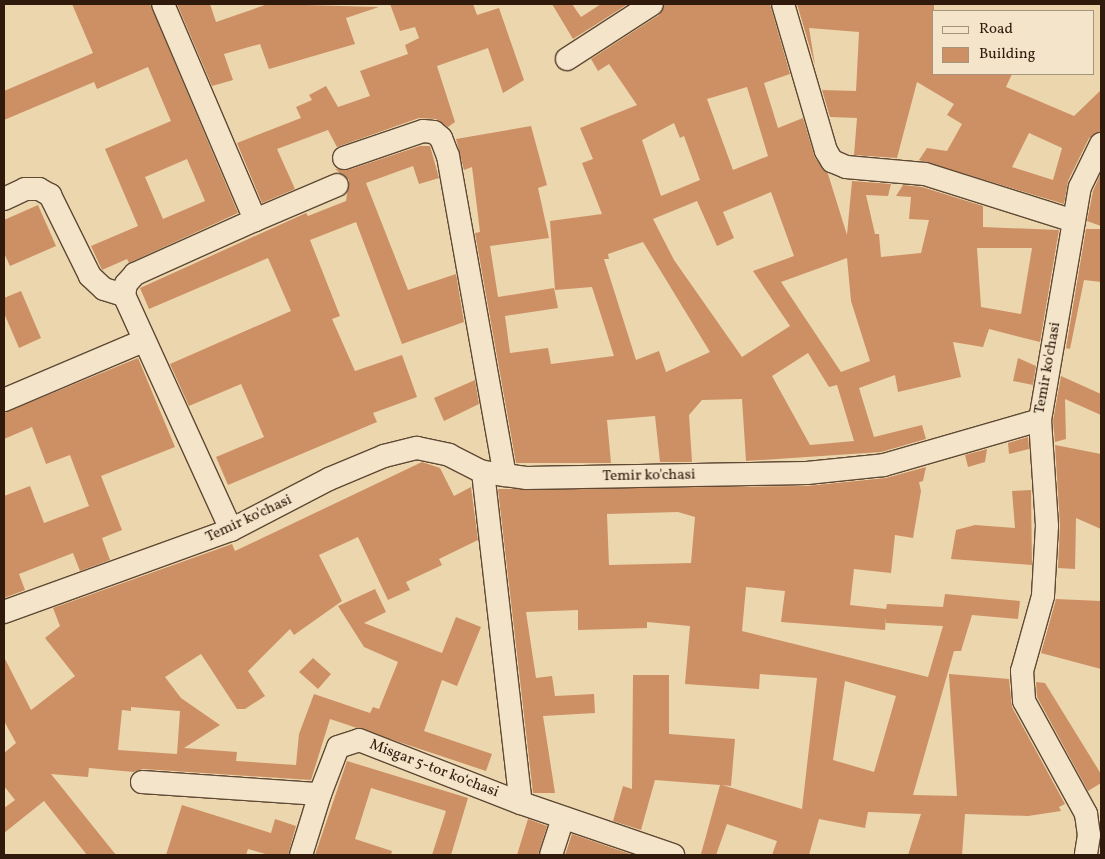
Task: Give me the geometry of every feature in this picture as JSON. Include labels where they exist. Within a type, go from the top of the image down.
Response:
[{"type":"street","points":[[163,4],[255,220]]},
{"type":"street","points":[[567,59],[652,4]]},
{"type":"street","points":[[783,4],[832,161],[846,167],[925,174],[1074,221]]},
{"type":"street","points":[[344,158],[423,131],[434,132],[441,138],[448,156],[494,474],[521,803]]},
{"type":"street","name":"Temir ko'chasi","points":[[4,612],[231,530],[384,456],[417,448],[449,455],[494,474],[807,473],[884,465],[1040,420],[1080,188],[1101,144]]},
{"type":"street","points":[[231,530],[143,341],[124,295],[126,284],[135,274],[337,185]]},
{"type":"street","points":[[4,199],[26,189],[39,189],[50,195],[90,276],[104,288],[124,295]]},
{"type":"street","points":[[4,400],[143,341]]},
{"type":"street","points":[[1040,420],[1047,526],[1043,596],[1022,671],[1024,701],[1086,814],[1086,855]]},
{"type":"street","name":"Misgar 5-tor koʻchasi","points":[[301,855],[320,794],[338,748],[358,740],[563,819],[673,855]]},
{"type":"street","points":[[142,782],[320,794]]},
{"type":"street","points":[[551,855],[563,819]]},
{"type":"building","points":[[72,4],[150,4],[238,213],[129,263],[127,259],[102,270],[91,246],[138,226],[105,149],[171,121],[148,67],[97,89],[94,82],[4,120],[4,91],[93,53]],"holes":[[[187,159],[205,201],[163,219],[145,177]]]},
{"type":"building","points":[[177,4],[210,4],[216,22],[268,4],[379,7],[346,18],[355,44],[269,69],[260,44],[224,54],[233,80],[212,86]]},
{"type":"building","points":[[390,4],[473,4],[477,15],[499,8],[524,80],[503,93],[488,48],[437,66],[455,122],[448,127],[436,119],[419,118],[337,147],[328,130],[277,149],[295,189],[262,203],[237,143],[301,118],[296,107],[312,100],[309,95],[326,86],[338,107],[370,96],[360,71],[408,54],[405,45],[419,38],[415,27],[400,31]]},
{"type":"building","points":[[552,4],[572,4],[581,17],[601,4],[628,4],[573,39]]},
{"type":"building","points":[[665,4],[770,4],[790,74],[764,83],[778,128],[803,118],[815,158],[828,174],[847,235],[852,181],[891,184],[888,196],[866,195],[875,234],[879,234],[881,257],[921,253],[929,220],[909,219],[911,197],[896,196],[903,185],[922,187],[983,206],[983,227],[1059,230],[1040,342],[989,329],[983,347],[953,342],[961,377],[898,392],[895,375],[859,388],[874,437],[922,425],[926,439],[881,452],[746,461],[742,399],[702,400],[689,415],[692,462],[660,462],[655,416],[607,420],[611,463],[516,463],[475,233],[480,232],[472,167],[464,170],[456,139],[531,126],[547,185],[538,188],[549,238],[490,246],[498,297],[554,288],[558,308],[505,316],[510,353],[548,348],[551,364],[614,356],[592,287],[555,290],[550,221],[602,214],[582,163],[593,159],[580,128],[637,105],[609,64],[598,71],[591,59],[659,15]],"holes":[[[747,87],[768,156],[733,170],[707,99]],[[674,123],[680,138],[684,136],[700,180],[661,196],[642,140]],[[771,192],[794,256],[753,271],[790,326],[742,357],[674,260],[653,219],[697,201],[717,246],[734,238],[723,212]],[[643,242],[710,352],[666,372],[659,351],[636,360],[604,259],[609,259],[608,254]],[[977,248],[1032,248],[1021,314],[981,307]],[[847,258],[851,301],[870,361],[841,372],[781,282]],[[808,353],[829,387],[837,385],[854,441],[810,445],[772,376]]]},
{"type":"building","points":[[797,4],[934,4],[934,10],[932,10],[932,75],[1012,75],[1006,87],[1074,116],[1101,90],[1101,131],[1089,138],[1068,181],[1064,204],[919,160],[927,148],[947,151],[962,124],[947,115],[954,104],[917,82],[897,158],[854,155],[857,118],[830,117],[822,90],[856,91],[859,32],[809,28],[815,65]],"holes":[[[1029,133],[1062,148],[1053,180],[1012,167]]]},
{"type":"building","points":[[420,146],[430,146],[439,178],[419,184],[413,166],[366,183],[408,290],[456,274],[464,322],[402,344],[356,222],[310,240],[340,316],[332,319],[355,371],[402,355],[417,397],[373,413],[377,422],[228,485],[216,457],[264,437],[241,384],[189,406],[170,364],[291,311],[268,258],[149,309],[140,288],[306,213],[308,216],[346,201],[349,180],[335,169],[348,170]]},
{"type":"building","points":[[1101,173],[1101,226],[1087,221],[1093,191]]},
{"type":"building","points":[[38,205],[56,246],[10,266],[4,253],[4,220]]},
{"type":"building","points":[[1086,229],[1101,229],[1101,282],[1084,280],[1070,349],[1066,348]]},
{"type":"building","points":[[21,291],[41,338],[19,348],[4,313],[4,298]]},
{"type":"building","points":[[138,358],[175,447],[101,476],[122,530],[102,538],[110,560],[80,571],[73,553],[19,574],[25,590],[4,598],[4,496],[30,486],[44,523],[89,506],[70,455],[46,464],[32,427],[4,439],[4,413]]},
{"type":"building","points":[[1018,358],[1036,366],[1033,385],[1013,381]]},
{"type":"building","points":[[1061,376],[1101,394],[1101,415],[1065,399],[1066,439],[1055,442],[1053,421]]},
{"type":"building","points":[[475,380],[479,404],[444,421],[434,398]]},
{"type":"building","points":[[1028,437],[1029,449],[1009,454],[1008,443]]},
{"type":"building","points":[[1055,445],[1101,454],[1101,529],[1076,518],[1075,569],[1058,568],[1060,525]]},
{"type":"building","points":[[987,449],[985,462],[968,467],[965,455]]},
{"type":"building","points":[[422,462],[440,468],[454,496],[471,487],[478,540],[439,559],[442,565],[406,582],[410,590],[388,600],[358,537],[319,555],[342,601],[294,635],[290,629],[248,671],[265,696],[245,709],[237,709],[201,654],[165,677],[181,698],[220,725],[184,748],[237,752],[236,761],[296,765],[299,734],[314,694],[370,713],[373,707],[379,709],[398,662],[364,647],[338,606],[375,589],[386,612],[364,623],[442,653],[456,617],[481,627],[457,686],[442,680],[424,731],[492,754],[486,771],[330,719],[311,780],[143,769],[134,772],[89,768],[88,777],[51,774],[116,855],[87,855],[44,801],[4,833],[4,808],[15,800],[4,786],[4,753],[16,743],[4,721],[4,657],[31,710],[75,676],[45,638],[60,626],[53,608],[232,544],[235,551]],"holes":[[[131,707],[180,711],[177,754],[118,750],[122,710],[131,711]]]},
{"type":"building","points":[[926,467],[923,481],[919,482],[921,491],[913,538],[895,535],[891,573],[854,569],[850,605],[886,609],[887,604],[943,607],[945,594],[1020,601],[1018,619],[972,615],[961,651],[954,651],[913,795],[957,796],[949,674],[1009,679],[1012,707],[1065,804],[1059,807],[1061,811],[1028,816],[965,814],[962,855],[908,855],[921,814],[868,812],[865,828],[819,819],[809,855],[772,855],[777,841],[727,824],[716,855],[701,854],[720,785],[655,780],[641,830],[613,821],[623,786],[632,789],[633,675],[669,675],[669,734],[735,739],[731,786],[722,785],[802,809],[817,678],[760,674],[759,689],[685,684],[690,626],[647,622],[647,628],[578,630],[578,610],[526,612],[536,678],[552,676],[555,696],[594,694],[595,713],[543,716],[555,793],[533,793],[498,489],[807,486],[886,478]],"holes":[[[678,512],[695,517],[691,563],[609,565],[607,514]],[[746,587],[785,591],[781,622],[885,630],[886,617],[886,623],[943,626],[928,677],[742,631]],[[845,681],[896,696],[874,772],[833,760]]]},
{"type":"building","points":[[1031,490],[1032,565],[951,559],[956,530],[975,525],[1015,528],[1012,491]]},
{"type":"building","points":[[1056,599],[1101,601],[1101,669],[1041,653]]},
{"type":"building","points":[[313,658],[331,674],[318,689],[299,672]]},
{"type":"building","points":[[1036,682],[1045,683],[1101,774],[1101,783],[1088,791],[1037,697]]},
{"type":"building","points":[[347,761],[468,798],[451,855],[432,855],[446,811],[371,788],[355,839],[392,851],[391,855],[315,855]]},
{"type":"building","points":[[182,805],[271,833],[275,819],[296,826],[288,855],[269,855],[248,849],[246,855],[166,855]]},
{"type":"building","points":[[528,819],[547,826],[538,855],[517,855]]},
{"type":"building","points":[[572,834],[633,855],[565,855]]}]
